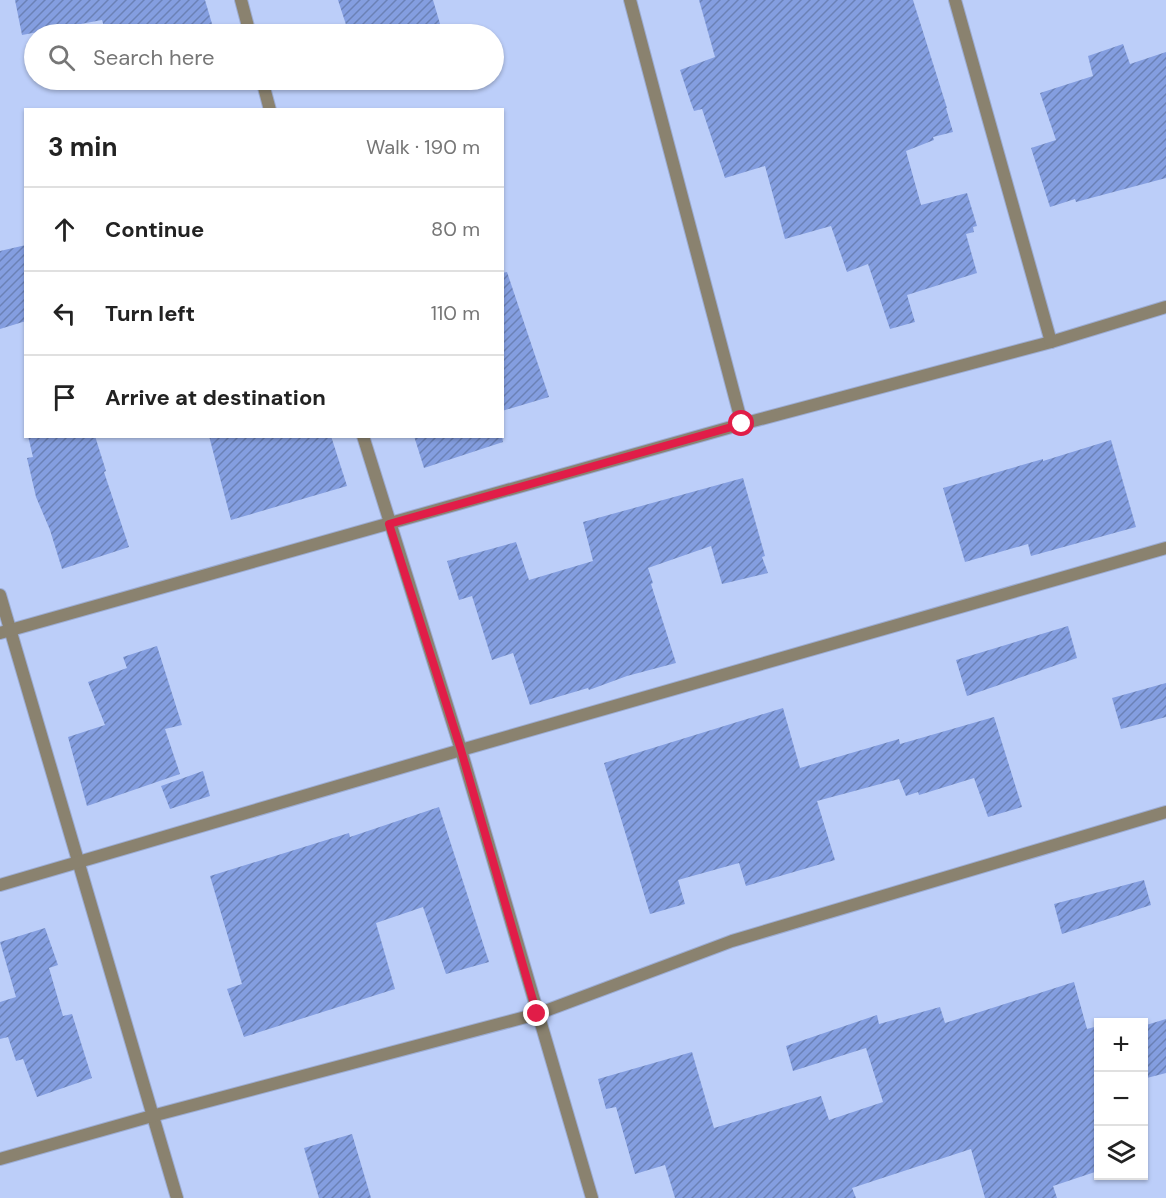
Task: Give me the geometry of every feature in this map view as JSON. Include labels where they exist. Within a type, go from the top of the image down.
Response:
[{"type":"street","points":[[241,0],[247,24]]},
{"type":"street","points":[[630,0],[742,424]]},
{"type":"street","points":[[955,0],[1051,342]]},
{"type":"street","points":[[265,90],[269,108]]},
{"type":"street","points":[[5,632],[742,424],[1051,342],[1166,307]]},
{"type":"street","points":[[364,438],[461,750],[592,1198]]},
{"type":"street","points":[[0,885],[1166,548]]},
{"type":"street","points":[[0,595],[5,632],[78,861],[177,1198]]},
{"type":"street","points":[[0,1158],[537,1014],[732,941],[1166,812]]},
{"type":"building","points":[[15,0],[205,0],[212,24],[103,24],[102,20],[81,24],[24,24],[24,35],[22,35]]},
{"type":"building","points":[[338,0],[433,0],[440,24],[346,24]]},
{"type":"building","points":[[699,0],[913,0],[953,132],[933,137],[934,140],[906,151],[921,205],[967,193],[977,226],[973,227],[974,232],[966,234],[977,273],[907,295],[915,322],[890,329],[868,264],[847,272],[831,226],[785,239],[765,166],[725,178],[702,109],[694,111],[691,103],[680,70],[715,57]]},
{"type":"building","points":[[1123,44],[1130,64],[1166,52],[1166,178],[1050,207],[1031,148],[1056,140],[1040,93],[1093,76],[1088,56]]},
{"type":"building","points":[[24,245],[24,322],[0,329],[0,251]]},
{"type":"building","points":[[507,272],[549,397],[504,410],[504,273]]},
{"type":"building","points":[[28,438],[96,438],[106,471],[104,472],[129,547],[62,569],[50,530],[36,497],[27,458],[33,457]]},
{"type":"building","points":[[210,438],[332,438],[347,486],[231,520]]},
{"type":"building","points":[[415,438],[502,438],[503,442],[424,468]]},
{"type":"building","points":[[1111,440],[1136,527],[1031,556],[1028,544],[965,562],[943,488]]},
{"type":"building","points":[[743,478],[768,573],[722,584],[711,546],[648,568],[676,663],[627,676],[589,690],[588,688],[530,705],[513,653],[492,660],[472,596],[459,600],[447,561],[516,542],[529,580],[593,561],[583,522]]},
{"type":"building","points":[[1068,626],[1077,658],[967,696],[956,660]]},
{"type":"building","points":[[157,646],[182,725],[165,729],[180,774],[87,806],[68,737],[105,725],[88,682],[127,668],[123,657]]},
{"type":"building","points":[[1166,683],[1166,717],[1121,729],[1112,698]]},
{"type":"building","points":[[783,708],[800,768],[899,739],[900,744],[994,717],[1022,807],[988,817],[974,778],[919,795],[918,792],[906,796],[899,779],[817,801],[835,860],[746,886],[739,863],[678,880],[685,904],[650,914],[604,763]]},
{"type":"building","points":[[203,771],[210,796],[170,809],[161,786]]},
{"type":"building","points":[[439,807],[489,962],[446,974],[423,907],[376,923],[395,989],[244,1037],[227,989],[242,984],[210,876],[349,833],[350,837]]},
{"type":"building","points":[[1144,880],[1151,905],[1062,934],[1054,904]]},
{"type":"building","points":[[45,928],[58,965],[49,968],[63,1016],[72,1014],[92,1078],[37,1097],[23,1059],[16,1061],[8,1037],[0,1039],[0,1002],[16,997],[0,942]]},
{"type":"building","points":[[1074,982],[1087,1029],[1094,1027],[1094,1172],[1053,1186],[1057,1198],[985,1198],[971,1149],[852,1188],[856,1198],[675,1198],[665,1165],[635,1174],[616,1107],[606,1109],[598,1079],[692,1052],[714,1128],[821,1096],[829,1120],[883,1102],[866,1048],[793,1071],[786,1046],[877,1015],[879,1024],[940,1007],[945,1023]]},
{"type":"building","points":[[1166,1019],[1166,1073],[1148,1078],[1148,1072],[1148,1024]]},
{"type":"building","points":[[352,1134],[371,1198],[319,1198],[304,1148]]},
{"type":"route","points":[[537,1014],[461,750],[389,524],[742,424]]}]
